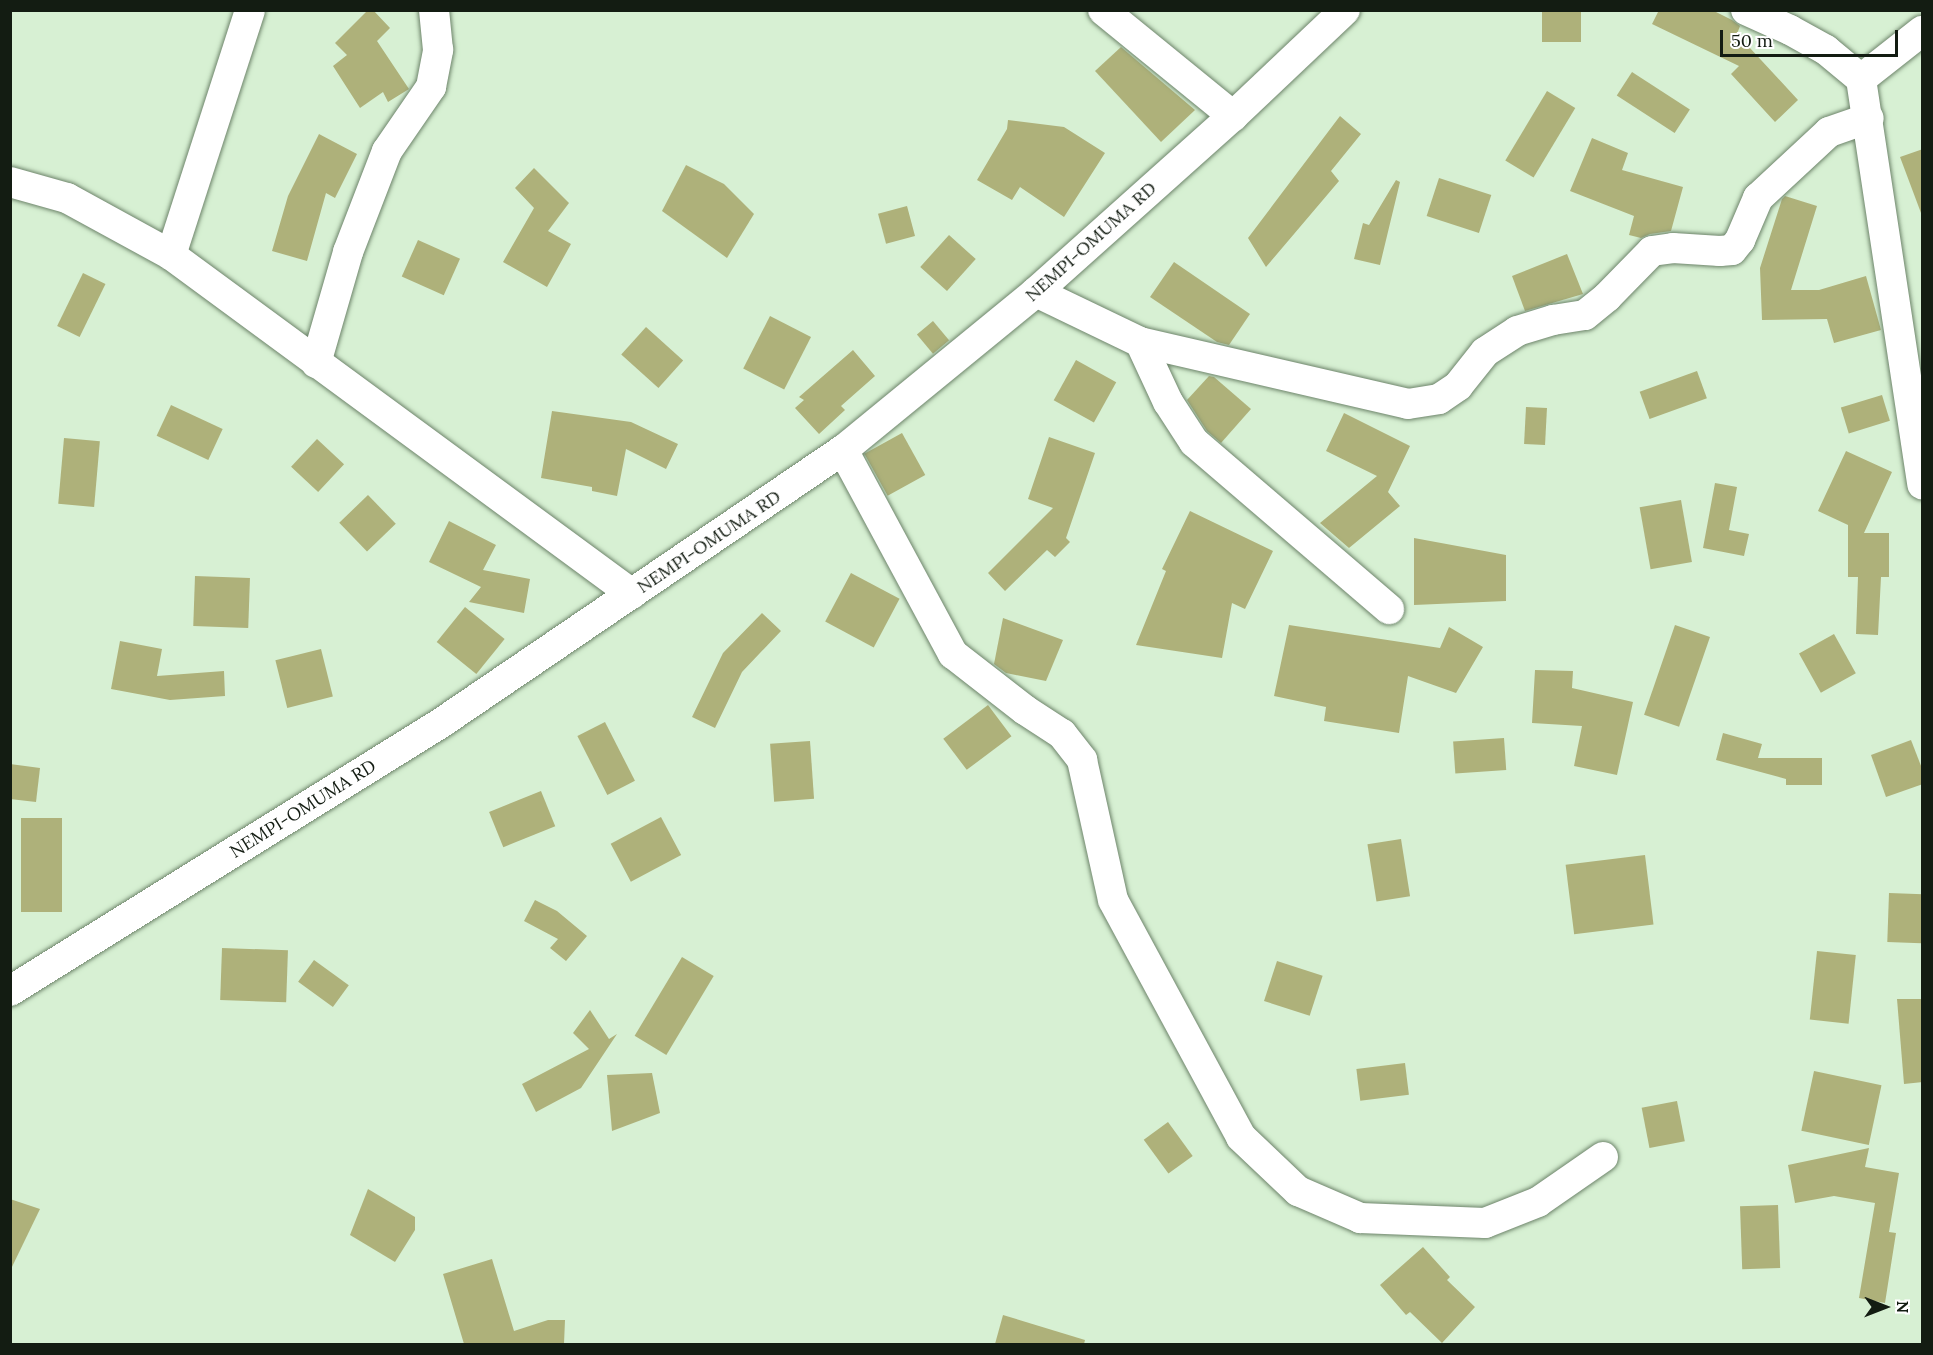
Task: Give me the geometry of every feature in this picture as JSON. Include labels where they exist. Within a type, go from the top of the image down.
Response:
[{"type":"street","points":[[171,255],[250,10]]},
{"type":"street","points":[[316,363],[348,252],[387,152],[431,87],[438,50],[434,10]]},
{"type":"street","points":[[1103,10],[1233,116]]},
{"type":"street","name":"NEMPI-OMUMA RD","points":[[10,991],[441,723],[843,450],[1036,292],[1233,116],[1346,10]]},
{"type":"street","points":[[1746,10],[1826,50],[1861,79],[1869,118],[1923,484]]},
{"type":"street","points":[[1861,79],[1923,31]]},
{"type":"street","points":[[1036,292],[1140,342],[1408,404],[1439,399],[1458,386],[1485,352],[1517,331],[1553,320],[1585,315],[1653,252],[1673,248],[1720,252],[1732,249],[1740,240],[1758,198],[1829,132],[1869,118]]},
{"type":"street","points":[[10,182],[67,198],[171,255],[632,594]]},
{"type":"street","points":[[1140,342],[1168,402],[1194,442],[1389,609]]},
{"type":"street","points":[[843,450],[953,654],[1025,710],[1062,734],[1082,760],[1113,900],[1241,1137],[1273,1168],[1298,1191],[1360,1218],[1485,1223],[1538,1202],[1603,1157]]},
{"type":"building","points":[[368,10],[373,10],[390,28],[377,41],[409,89],[388,102],[383,92],[360,108],[333,66],[347,55],[335,43]]},
{"type":"building","points":[[1542,10],[1581,10],[1581,42],[1542,42]]},
{"type":"building","points":[[1659,10],[1712,10],[1732,20],[1740,26],[1737,34],[1798,100],[1775,122],[1731,74],[1739,66],[1652,24]]},
{"type":"building","points":[[1121,47],[1195,110],[1161,142],[1095,71]]},
{"type":"building","points":[[1632,72],[1690,110],[1675,133],[1617,95]]},
{"type":"building","points":[[1547,91],[1575,108],[1534,177],[1505,160]]},
{"type":"building","points":[[1340,116],[1361,134],[1331,171],[1339,181],[1266,267],[1248,238]]},
{"type":"building","points":[[1008,120],[1064,127],[1105,153],[1064,217],[1020,187],[1012,200],[977,180],[1007,129]]},
{"type":"building","points":[[319,134],[357,154],[335,198],[326,193],[307,261],[272,251],[288,196]]},
{"type":"building","points":[[1592,138],[1628,153],[1622,170],[1683,187],[1671,231],[1650,234],[1641,238],[1629,235],[1634,216],[1570,191]]},
{"type":"building","points":[[1923,149],[1923,213],[1921,213],[1900,157]]},
{"type":"building","points":[[686,165],[724,184],[754,214],[727,258],[662,211]]},
{"type":"building","points":[[534,168],[569,203],[548,231],[571,244],[547,287],[503,262],[534,208],[515,188]]},
{"type":"building","points":[[1439,178],[1491,195],[1479,233],[1427,216]]},
{"type":"building","points":[[1396,180],[1400,182],[1380,265],[1354,259],[1363,223],[1369,225]]},
{"type":"building","points":[[1785,196],[1817,206],[1791,290],[1819,290],[1866,276],[1881,330],[1834,343],[1827,319],[1762,320],[1760,268],[1782,199]]},
{"type":"building","points":[[907,206],[915,236],[886,244],[878,214]]},
{"type":"building","points":[[949,235],[976,259],[947,291],[920,267]]},
{"type":"building","points":[[418,240],[460,259],[444,295],[402,277]]},
{"type":"building","points":[[1567,254],[1583,294],[1525,311],[1512,276]]},
{"type":"building","points":[[1174,262],[1250,314],[1229,345],[1217,342],[1150,297]]},
{"type":"building","points":[[83,273],[105,284],[80,337],[57,326]]},
{"type":"building","points":[[770,316],[811,337],[784,389],[743,369]]},
{"type":"building","points":[[933,321],[949,340],[933,354],[917,334]]},
{"type":"building","points":[[646,327],[683,360],[658,388],[621,354]]},
{"type":"building","points":[[853,350],[875,376],[841,406],[845,410],[819,434],[795,408],[804,400],[799,397]]},
{"type":"building","points":[[1076,360],[1116,382],[1094,423],[1054,400]]},
{"type":"building","points":[[1697,371],[1707,398],[1650,419],[1640,392]]},
{"type":"building","points":[[1209,376],[1214,377],[1251,409],[1221,443],[1207,431],[1187,400]]},
{"type":"building","points":[[1882,395],[1890,421],[1849,433],[1841,408]]},
{"type":"building","points":[[171,405],[223,429],[208,460],[157,436]]},
{"type":"building","points":[[1526,407],[1547,408],[1545,445],[1524,444]]},
{"type":"building","points":[[552,411],[631,422],[678,444],[666,469],[626,449],[617,496],[592,491],[592,487],[541,478]]},
{"type":"building","points":[[1344,413],[1410,446],[1388,492],[1400,506],[1349,548],[1320,523],[1377,476],[1326,451]]},
{"type":"building","points":[[902,433],[925,475],[888,496],[864,454]]},
{"type":"building","points":[[1049,437],[1095,453],[1066,538],[1070,542],[1055,557],[1047,550],[1005,591],[988,573],[1053,508],[1028,499]]},
{"type":"building","points":[[64,438],[100,441],[94,507],[58,504]]},
{"type":"building","points":[[317,439],[344,464],[318,492],[291,467]]},
{"type":"building","points":[[1846,451],[1892,472],[1864,533],[1889,533],[1889,577],[1881,577],[1878,635],[1856,634],[1858,577],[1848,577],[1848,525],[1818,511]]},
{"type":"building","points":[[1715,483],[1737,487],[1729,530],[1749,534],[1744,556],[1703,548]]},
{"type":"building","points":[[368,495],[396,524],[367,552],[339,523]]},
{"type":"building","points":[[1681,500],[1692,562],[1651,569],[1640,507]]},
{"type":"building","points":[[1190,511],[1273,551],[1245,609],[1232,603],[1222,658],[1136,645],[1166,571],[1162,569]]},
{"type":"building","points":[[449,521],[496,545],[483,570],[530,579],[524,613],[469,602],[481,587],[429,562]]},
{"type":"building","points":[[1414,538],[1506,555],[1506,601],[1414,605]]},
{"type":"building","points":[[851,573],[900,599],[874,647],[825,622]]},
{"type":"building","points":[[195,576],[250,578],[248,628],[193,626]]},
{"type":"building","points":[[465,607],[505,639],[476,674],[437,642]]},
{"type":"building","points":[[762,613],[781,631],[742,672],[715,728],[692,717],[723,653]]},
{"type":"building","points":[[1003,618],[1063,640],[1046,681],[1006,673],[994,664]]},
{"type":"building","points":[[1289,625],[1440,648],[1449,627],[1483,647],[1456,693],[1408,676],[1399,733],[1324,721],[1326,707],[1274,696]]},
{"type":"building","points":[[1675,625],[1710,637],[1679,727],[1644,715]]},
{"type":"building","points":[[1834,634],[1856,673],[1821,693],[1799,653]]},
{"type":"building","points":[[120,641],[162,649],[157,676],[224,671],[225,696],[170,700],[111,689]]},
{"type":"building","points":[[321,649],[333,697],[287,708],[275,660]]},
{"type":"building","points":[[1535,670],[1573,671],[1572,688],[1633,702],[1617,775],[1574,766],[1582,726],[1532,723]]},
{"type":"building","points":[[988,705],[1011,736],[967,770],[943,739]]},
{"type":"building","points":[[605,722],[635,781],[607,795],[577,736]]},
{"type":"building","points":[[1723,733],[1762,744],[1758,758],[1822,758],[1822,785],[1786,785],[1786,779],[1716,760]]},
{"type":"building","points":[[1504,738],[1506,770],[1455,773],[1453,742]]},
{"type":"building","points":[[1911,740],[1923,771],[1923,784],[1886,797],[1871,755]]},
{"type":"building","points":[[810,741],[814,799],[774,802],[770,744]]},
{"type":"building","points":[[10,764],[40,768],[36,802],[10,799]]},
{"type":"building","points":[[541,791],[555,826],[503,847],[489,812]]},
{"type":"building","points":[[661,817],[681,855],[631,882],[611,844]]},
{"type":"building","points":[[21,818],[62,818],[62,912],[21,912]]},
{"type":"building","points":[[1401,839],[1410,896],[1376,902],[1367,844]]},
{"type":"building","points":[[1645,855],[1654,924],[1574,934],[1566,865]]},
{"type":"building","points":[[1889,893],[1922,894],[1921,943],[1887,942]]},
{"type":"building","points":[[535,900],[557,911],[587,936],[566,961],[550,948],[558,939],[524,921]]},
{"type":"building","points":[[222,948],[288,950],[286,1002],[220,1000]]},
{"type":"building","points":[[1817,951],[1856,955],[1849,1024],[1810,1020]]},
{"type":"building","points":[[682,957],[714,976],[666,1055],[635,1036]]},
{"type":"building","points":[[314,960],[349,985],[333,1007],[298,982]]},
{"type":"building","points":[[1277,961],[1323,976],[1310,1016],[1264,1001]]},
{"type":"building","points":[[1897,999],[1923,999],[1923,1082],[1904,1084]]},
{"type":"building","points":[[590,1010],[609,1039],[617,1034],[581,1088],[536,1112],[522,1084],[589,1049],[573,1033]]},
{"type":"building","points":[[1405,1063],[1409,1095],[1360,1101],[1356,1069]]},
{"type":"building","points":[[1814,1071],[1881,1085],[1869,1145],[1801,1131]]},
{"type":"building","points":[[652,1073],[660,1113],[612,1131],[607,1075]]},
{"type":"building","points":[[1677,1101],[1685,1141],[1649,1148],[1642,1108]]},
{"type":"building","points":[[1168,1122],[1193,1156],[1168,1174],[1144,1140]]},
{"type":"building","points":[[1869,1148],[1865,1167],[1899,1173],[1889,1232],[1896,1233],[1885,1303],[1859,1298],[1875,1203],[1834,1196],[1795,1203],[1788,1165]]},
{"type":"building","points":[[368,1189],[415,1217],[415,1230],[395,1262],[350,1235]]},
{"type":"building","points":[[10,1199],[40,1209],[10,1271]]},
{"type":"building","points":[[1778,1205],[1780,1268],[1742,1269],[1740,1206]]},
{"type":"building","points":[[1423,1247],[1450,1277],[1447,1280],[1475,1307],[1442,1343],[1410,1312],[1406,1315],[1380,1285]]},
{"type":"building","points":[[492,1259],[514,1331],[548,1320],[565,1320],[564,1344],[464,1344],[443,1274]]},
{"type":"building","points":[[1003,1315],[1085,1340],[1084,1344],[995,1344]]}]
